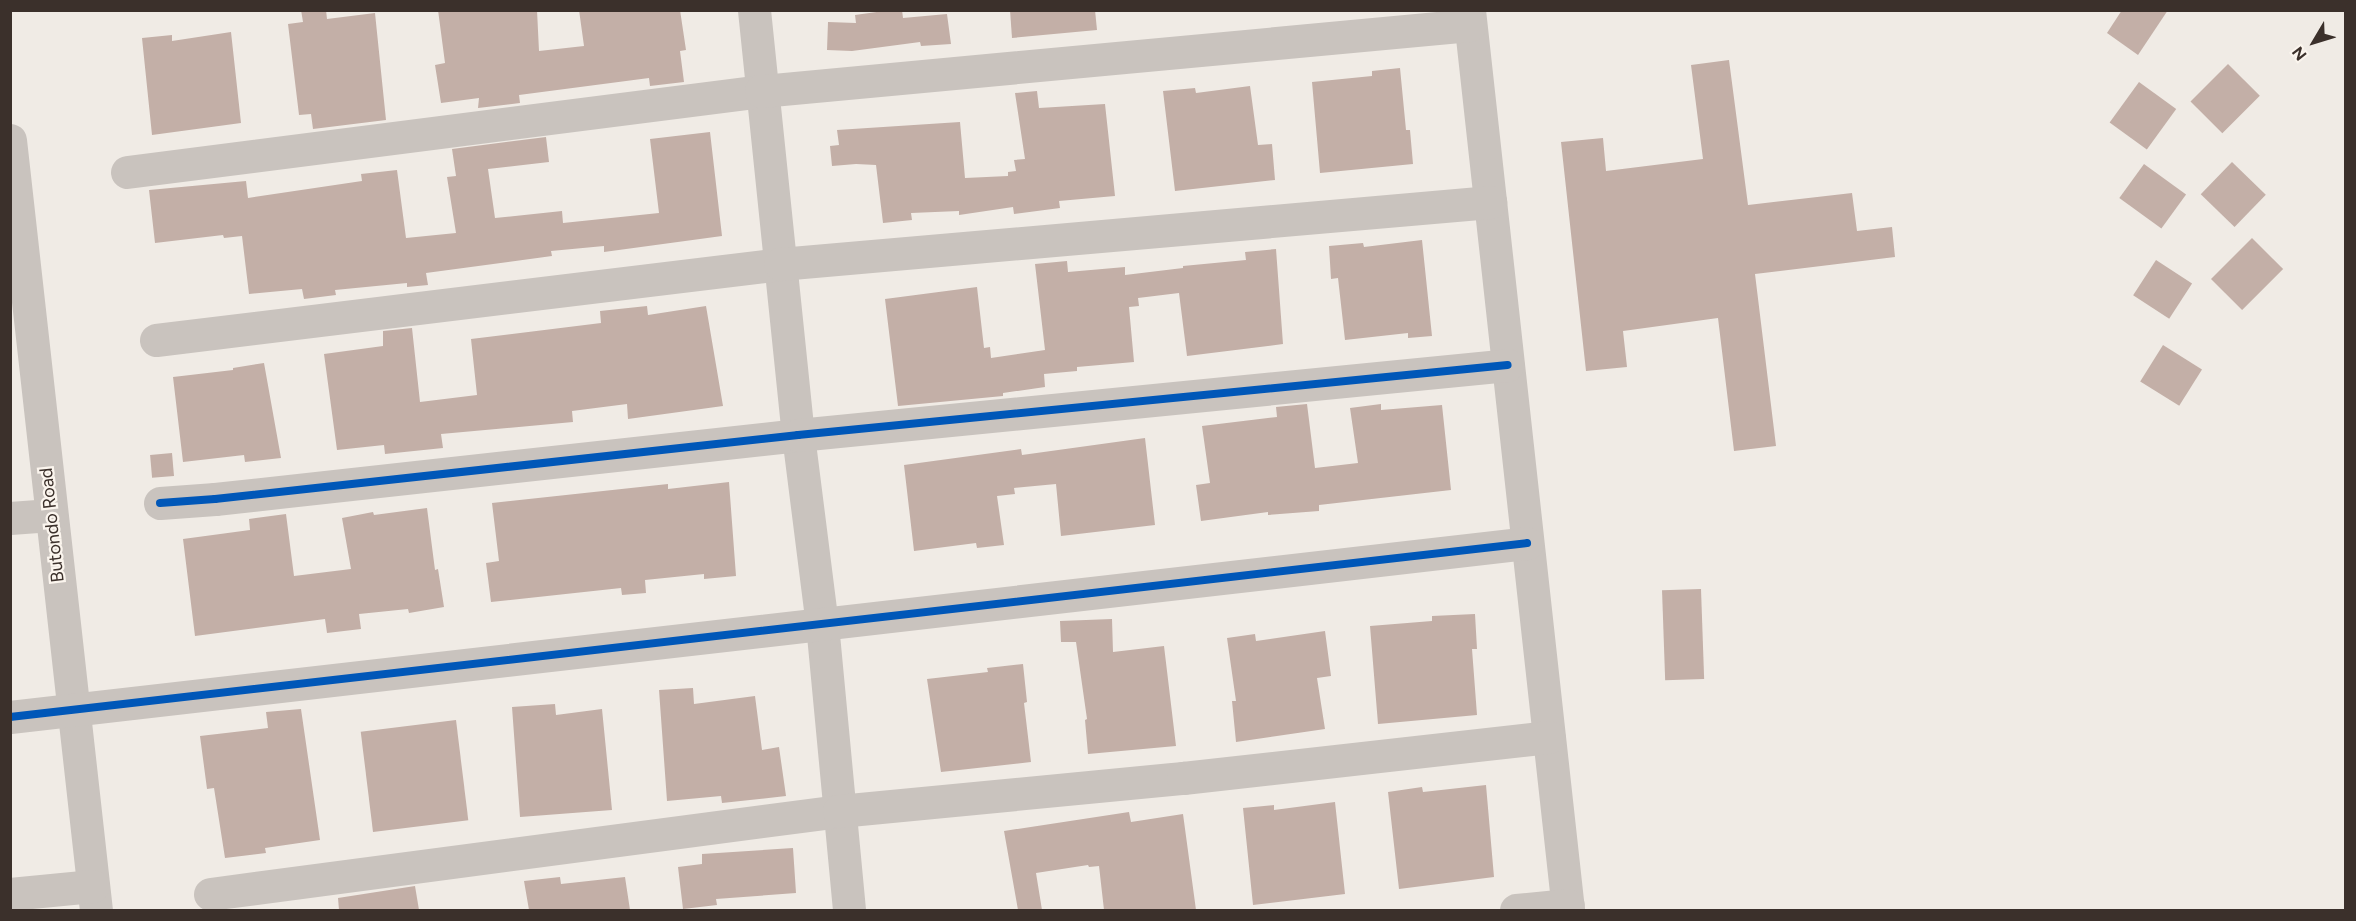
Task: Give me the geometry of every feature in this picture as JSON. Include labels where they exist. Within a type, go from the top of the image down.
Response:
[{"type":"street","points":[[754,10],[798,435],[822,624],[849,910]]},
{"type":"street","points":[[127,172],[761,91],[1470,18],[1568,908],[1516,910]]},
{"type":"street","name":"Butondo Road","points":[[10,140],[21,334],[51,515],[94,898]]},
{"type":"street","points":[[156,340],[780,264],[1490,202]]},
{"type":"street","points":[[160,503],[215,500],[798,435],[1508,365]]},
{"type":"street","points":[[10,518],[51,515]]},
{"type":"street","points":[[10,717],[1527,543]]},
{"type":"street","points":[[210,894],[839,811],[1195,777],[1549,737]]},
{"type":"street","points":[[10,894],[94,898]]},
{"type":"building","points":[[301,10],[326,10],[327,19],[375,13],[386,120],[313,129],[311,114],[299,115],[288,24],[303,22]]},
{"type":"building","points":[[438,10],[537,10],[539,51],[584,46],[579,10],[680,10],[686,50],[680,51],[684,82],[650,86],[649,78],[519,95],[520,103],[478,108],[479,98],[441,103],[435,65],[445,63]]},
{"type":"building","points":[[902,10],[903,18],[947,14],[951,44],[921,46],[920,42],[852,51],[827,50],[828,22],[856,23],[855,15]]},
{"type":"building","points":[[1010,10],[1095,10],[1097,30],[1012,38]]},
{"type":"building","points":[[2122,10],[2168,10],[2138,55],[2107,33]]},
{"type":"building","points":[[231,32],[241,123],[152,135],[142,38],[172,35],[172,41]]},
{"type":"building","points":[[1729,60],[1748,205],[1852,193],[1857,231],[1892,227],[1895,257],[1755,274],[1776,446],[1734,451],[1718,318],[1623,331],[1627,367],[1586,371],[1561,142],[1603,138],[1606,171],[1703,159],[1691,65]]},
{"type":"building","points":[[2228,64],[2260,96],[2222,133],[2191,101]]},
{"type":"building","points":[[1400,68],[1406,130],[1410,130],[1413,164],[1320,173],[1312,82],[1372,76],[1372,71]]},
{"type":"building","points":[[2139,82],[2176,109],[2147,149],[2110,122]]},
{"type":"building","points":[[1250,86],[1258,145],[1272,144],[1275,180],[1175,191],[1163,91],[1195,88],[1196,93]]},
{"type":"building","points":[[1037,91],[1039,108],[1105,104],[1115,196],[1059,201],[1060,208],[1014,214],[1013,207],[959,215],[959,211],[911,213],[912,220],[883,223],[876,165],[832,166],[830,146],[839,145],[837,130],[960,122],[965,178],[1008,176],[1008,172],[1016,171],[1014,160],[1025,159],[1015,93]]},
{"type":"building","points":[[710,132],[722,236],[604,252],[604,246],[551,251],[552,256],[426,273],[428,285],[407,287],[407,283],[335,290],[336,295],[304,299],[302,289],[249,294],[242,236],[224,238],[223,235],[155,243],[149,190],[246,181],[248,198],[362,181],[361,174],[397,170],[406,238],[456,233],[447,177],[456,176],[452,149],[546,137],[549,162],[488,169],[495,218],[562,211],[563,223],[659,213],[650,139]]},
{"type":"building","points":[[2232,162],[2266,195],[2235,227],[2201,194]]},
{"type":"building","points":[[2144,164],[2186,195],[2161,229],[2119,198]]},
{"type":"building","points":[[2252,238],[2283,269],[2242,310],[2211,279]]},
{"type":"building","points":[[1422,240],[1432,336],[1408,338],[1408,333],[1345,340],[1338,278],[1331,279],[1329,246],[1363,243],[1364,247]]},
{"type":"building","points":[[1276,249],[1283,344],[1187,356],[1179,293],[1138,298],[1139,306],[1129,307],[1134,362],[1077,367],[1077,371],[1044,374],[1045,387],[1003,393],[1003,396],[898,406],[885,299],[977,287],[984,348],[990,347],[991,358],[1045,350],[1035,264],[1067,261],[1068,272],[1125,267],[1125,275],[1246,260],[1245,252]]},
{"type":"building","points":[[2156,260],[2192,283],[2169,319],[2133,295]]},
{"type":"building","points":[[647,306],[648,315],[706,306],[723,406],[628,419],[627,404],[572,411],[573,422],[441,434],[443,448],[385,454],[384,445],[337,450],[324,354],[383,346],[383,331],[412,328],[420,402],[477,395],[471,339],[601,323],[600,311]]},
{"type":"building","points":[[2163,345],[2202,369],[2179,406],[2140,381]]},
{"type":"building","points":[[264,363],[281,458],[245,462],[244,455],[183,462],[173,377],[233,370],[233,368]]},
{"type":"building","points":[[1307,404],[1315,468],[1358,463],[1350,408],[1381,404],[1381,410],[1442,405],[1451,490],[1319,505],[1319,511],[1268,515],[1268,512],[1201,521],[1196,485],[1210,483],[1202,426],[1277,417],[1276,407]]},
{"type":"building","points":[[1145,438],[1155,525],[1061,536],[1056,484],[1014,488],[1015,494],[997,496],[1004,545],[977,548],[976,543],[914,551],[904,465],[1021,449],[1022,455]]},
{"type":"building","points":[[172,453],[174,476],[152,478],[150,455]]},
{"type":"building","points":[[729,482],[736,576],[704,579],[704,574],[645,580],[646,593],[622,595],[621,588],[491,602],[486,563],[499,561],[492,503],[668,484],[668,489]]},
{"type":"building","points":[[427,508],[435,570],[438,569],[444,607],[409,613],[408,609],[359,614],[361,629],[327,633],[325,619],[195,636],[183,539],[250,530],[249,519],[286,514],[294,576],[351,569],[342,518],[373,512],[374,515]]},
{"type":"building","points":[[1701,589],[1704,679],[1665,680],[1662,590]]},
{"type":"building","points":[[1475,614],[1477,649],[1472,649],[1477,715],[1378,724],[1370,626],[1432,621],[1432,616]]},
{"type":"building","points":[[1112,619],[1113,652],[1164,646],[1176,746],[1088,754],[1085,720],[1087,719],[1076,642],[1061,642],[1060,621]]},
{"type":"building","points":[[1325,631],[1331,676],[1317,678],[1325,729],[1236,742],[1232,701],[1236,701],[1227,638],[1255,634],[1256,641]]},
{"type":"building","points":[[1023,664],[1027,702],[1024,703],[1031,762],[941,772],[927,679],[988,672],[987,668]]},
{"type":"building","points":[[693,688],[694,704],[755,696],[762,750],[779,747],[786,796],[722,803],[721,796],[667,801],[659,690]]},
{"type":"building","points":[[555,704],[556,715],[602,709],[612,810],[520,817],[512,707]]},
{"type":"building","points":[[301,709],[320,840],[265,848],[266,853],[225,858],[214,788],[207,789],[200,736],[268,728],[266,712]]},
{"type":"building","points":[[456,720],[468,820],[373,832],[361,732]]},
{"type":"building","points":[[1486,785],[1494,877],[1399,889],[1388,792],[1422,787],[1423,792]]},
{"type":"building","points":[[1335,802],[1345,894],[1253,905],[1243,808],[1274,805],[1274,810]]},
{"type":"building","points":[[1129,812],[1131,822],[1183,814],[1196,910],[1104,910],[1099,866],[1089,867],[1088,865],[1036,873],[1042,910],[1018,910],[1004,831]]},
{"type":"building","points":[[793,848],[796,893],[716,899],[717,905],[683,909],[678,867],[702,864],[702,854]]},
{"type":"building","points":[[560,877],[561,884],[625,877],[630,910],[529,910],[524,881]]},
{"type":"building","points":[[415,886],[419,910],[339,910],[338,898]]},
{"type":"cycle path","points":[[160,503],[215,499],[798,435],[1508,365]]},
{"type":"cycle path","points":[[10,717],[1527,543]]}]
